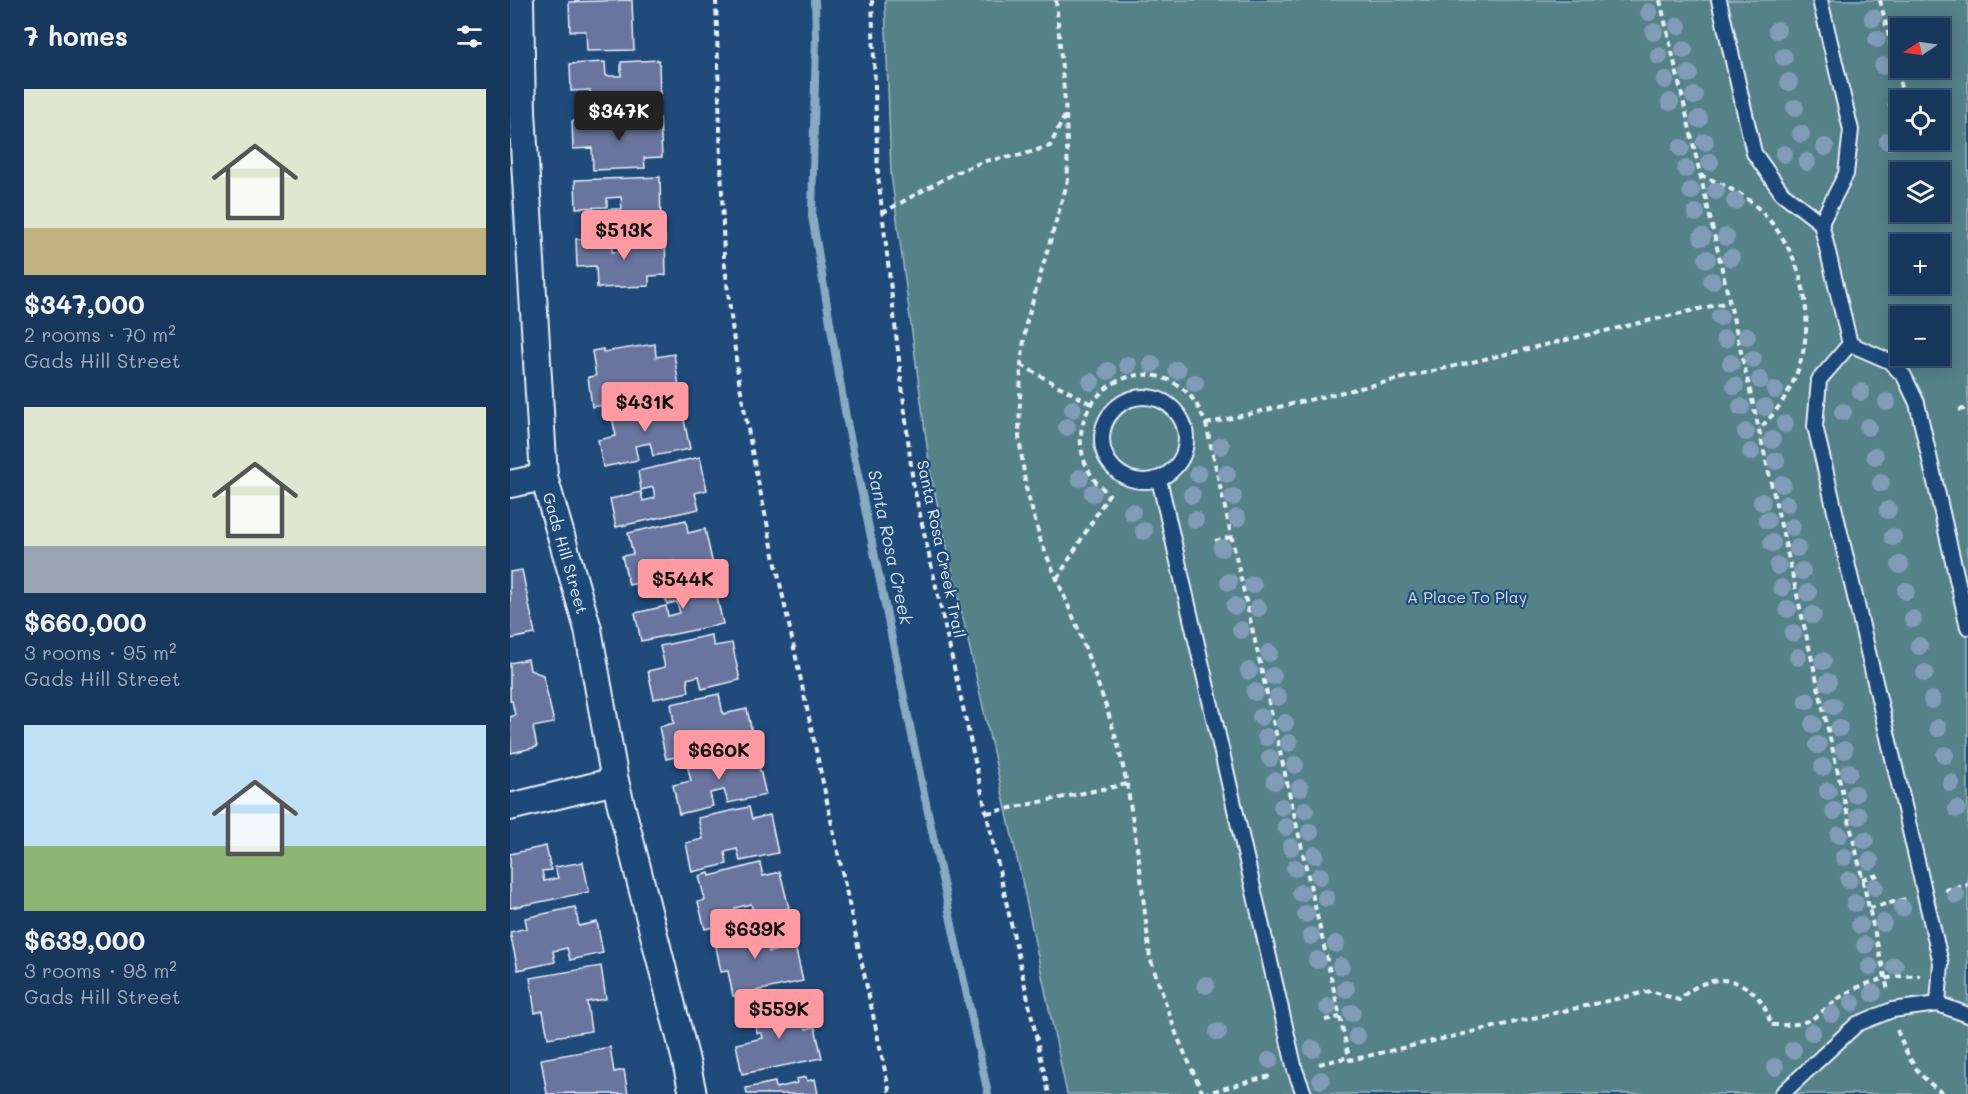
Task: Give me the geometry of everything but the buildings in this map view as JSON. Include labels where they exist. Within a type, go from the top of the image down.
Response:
[{"type":"street","name":"Gads Hill Street","points":[[520,0],[522,112],[544,477],[588,629],[615,781],[693,1094]]},
{"type":"street","points":[[510,484],[544,477]]},
{"type":"street","points":[[510,807],[615,781]]},
{"type":"lane","points":[[1719,0],[1754,153],[1782,193],[1821,224],[1850,344]]},
{"type":"lane","points":[[1820,0],[1851,130],[1846,174],[1821,224]]},
{"type":"lane","points":[[1850,344],[1889,361],[1904,376],[1917,403],[1968,627]]},
{"type":"lane","points":[[1850,344],[1819,380],[1815,426],[1941,963],[1938,1004]]},
{"type":"lane","points":[[1144,397],[1166,404],[1175,411],[1185,432],[1186,444],[1183,455],[1169,473],[1159,479],[1132,480],[1120,474],[1104,453],[1102,440],[1104,427],[1110,415],[1131,399],[1144,397]]},
{"type":"lane","points":[[1159,479],[1294,1070],[1304,1094]]},
{"type":"lane","points":[[1782,1094],[1857,1024],[1892,1010],[1938,1004],[1968,1015]]},
{"type":"path","points":[[716,0],[724,258],[738,375],[754,467],[890,1094]]},
{"type":"path","name":"Santa Rosa Creek Trail","points":[[873,0],[878,175],[913,483],[1049,1094]]},
{"type":"path","points":[[1056,0],[1066,114],[1068,180],[1026,324],[1021,365],[1019,437],[1026,488],[1041,542],[1077,626],[1107,709],[1127,784],[1139,860],[1150,958],[1176,1036],[1203,1094],[1274,1075]]},
{"type":"path","points":[[1660,0],[1888,992]]},
{"type":"path","points":[[1880,0],[1900,90]]},
{"type":"path","points":[[882,213],[975,165],[1050,146],[1066,114]]},
{"type":"path","points":[[1700,175],[1744,196],[1759,210],[1787,244],[1798,267],[1803,285],[1807,317],[1800,365],[1790,389],[1778,408],[1772,417],[1758,429]]},
{"type":"path","points":[[1206,424],[1729,302]]},
{"type":"path","points":[[1021,365],[1090,404]]},
{"type":"path","points":[[1057,579],[1109,494],[1094,480],[1084,463],[1079,443],[1082,423],[1090,404],[1105,389],[1124,379],[1144,375],[1165,379],[1184,390],[1198,405],[1206,424],[1350,1060],[1651,991],[1679,1000],[1700,984],[1714,980],[1727,980],[1752,991],[1768,1012],[1771,1025],[1793,1025],[1812,1018],[1834,1000],[1850,991],[1904,975],[1940,978]]},
{"type":"path","points":[[1959,410],[1968,408]]},
{"type":"path","points":[[1215,542],[1231,537]]},
{"type":"path","points":[[986,813],[1127,784]]},
{"type":"path","points":[[1862,879],[1878,875]]},
{"type":"path","points":[[1325,1020],[1340,1017]]},
{"type":"path","points":[[1897,1029],[1909,1059],[1919,1074],[1931,1086],[1945,1094]]},
{"type":"path","points":[[1319,1064],[1349,1057]]},
{"type":"green space","name":"A Place To Play","points":[[885,0],[1968,0],[1968,1094],[1067,1094],[1021,876],[931,476],[891,174]]},
{"type":"waterway","name":"Santa Rosa Creek","points":[[815,0],[812,216],[846,417],[988,1094]]}]
